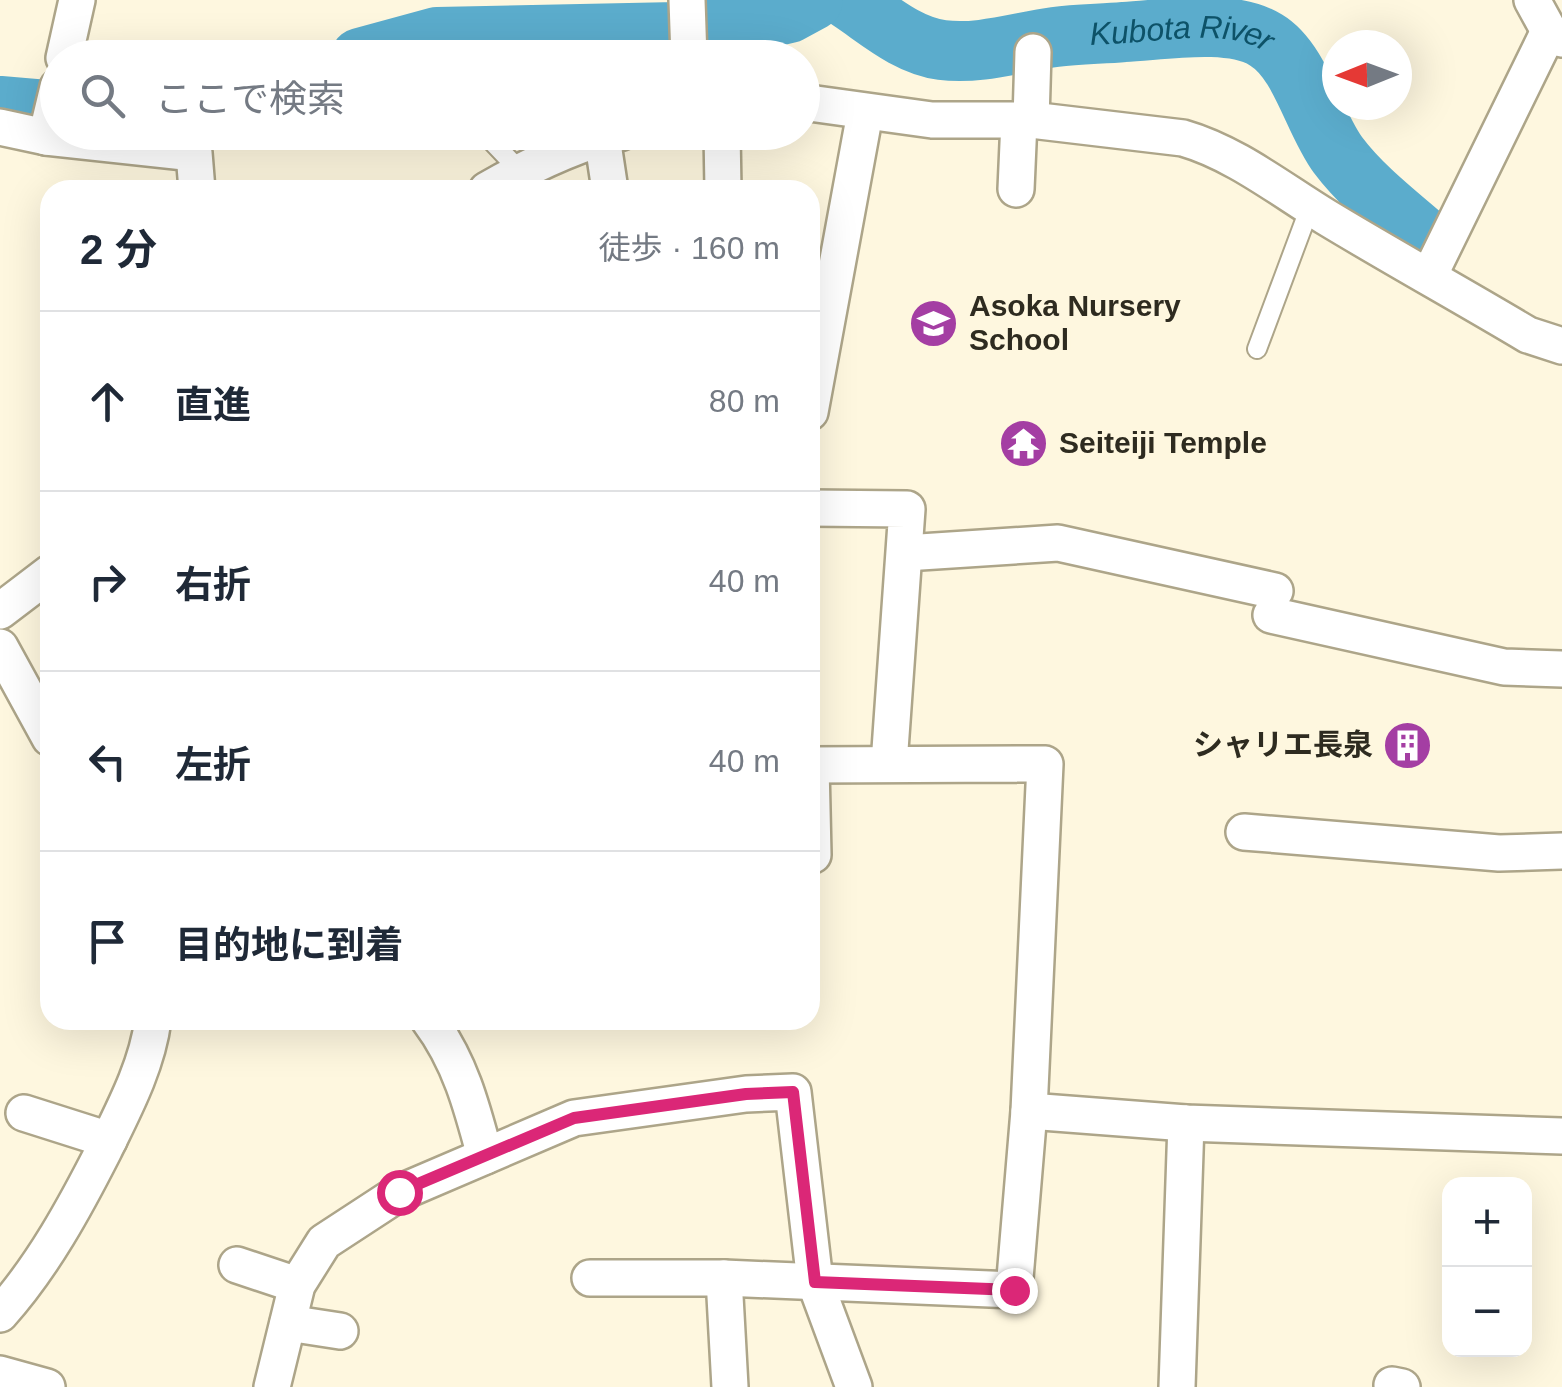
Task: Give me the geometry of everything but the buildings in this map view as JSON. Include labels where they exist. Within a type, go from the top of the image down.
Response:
[{"type":"street","points":[[68,40],[77,0]]},
{"type":"street","points":[[1429,276],[1556,35],[1532,0]]},
{"type":"street","points":[[1016,188],[1032,52]]},
{"type":"street","points":[[820,105],[932,120],[1025,121],[1183,138],[1203,144],[1548,341],[1562,376]]},
{"type":"street","points":[[820,357],[865,112]]},
{"type":"street","points":[[0,127],[40,115]]},
{"type":"street","points":[[184,150],[194,153],[196,180]]},
{"type":"street","points":[[504,180],[574,150]]},
{"type":"street","points":[[610,180],[611,150]]},
{"type":"street","points":[[722,150],[723,180]]},
{"type":"street","points":[[820,508],[907,508],[889,764]]},
{"type":"street","points":[[905,553],[1058,543],[1504,666],[1562,669]]},
{"type":"street","points":[[0,611],[40,581]]},
{"type":"street","points":[[0,647],[40,720]]},
{"type":"street","points":[[590,1278],[724,1278],[1014,1290],[1029,1112],[1045,764],[820,766]]},
{"type":"street","points":[[1244,832],[1499,854],[1562,852]]},
{"type":"street","points":[[0,1314],[69,1218],[118,1122],[150,1046],[152,1030]]},
{"type":"street","points":[[436,1030],[447,1044],[467,1090],[485,1156]]},
{"type":"street","points":[[272,1387],[296,1286],[324,1242],[399,1192],[574,1118],[746,1094],[793,1092],[815,1282],[854,1387]]},
{"type":"street","points":[[1029,1112],[1186,1123],[1562,1136]]},
{"type":"street","points":[[24,1113],[108,1140]]},
{"type":"street","points":[[1177,1387],[1186,1123]]},
{"type":"street","points":[[237,1265],[296,1286]]},
{"type":"street","points":[[724,1278],[730,1387]]},
{"type":"street","points":[[288,1323],[340,1331]]},
{"type":"street","points":[[0,1374],[47,1387]]},
{"type":"lane","points":[[500,150],[520,171]]},
{"type":"lane","points":[[1257,349],[1310,207]]},
{"type":"waterway","name":"Kubota River","points":[[426,40],[677,32],[734,26],[789,13],[813,0]]},
{"type":"waterway","name":"Kubota River","points":[[849,0],[904,37],[942,50],[970,51],[1064,36],[1177,28],[1216,27],[1251,33],[1266,40],[1288,62],[1347,167],[1426,239]]},
{"type":"waterway","name":"Kubota River","points":[[0,106],[40,109]]},
{"type":"place","name":"Asoka Nursery School","points":[[934,323]]},
{"type":"place","name":"Seiteiji Temple","points":[[1024,443]]},
{"type":"place","name":"シャリエ長泉","points":[[1408,745]]},
{"type":"route","points":[[399,1192],[574,1118],[746,1094],[793,1092],[815,1282],[1014,1290]]}]
